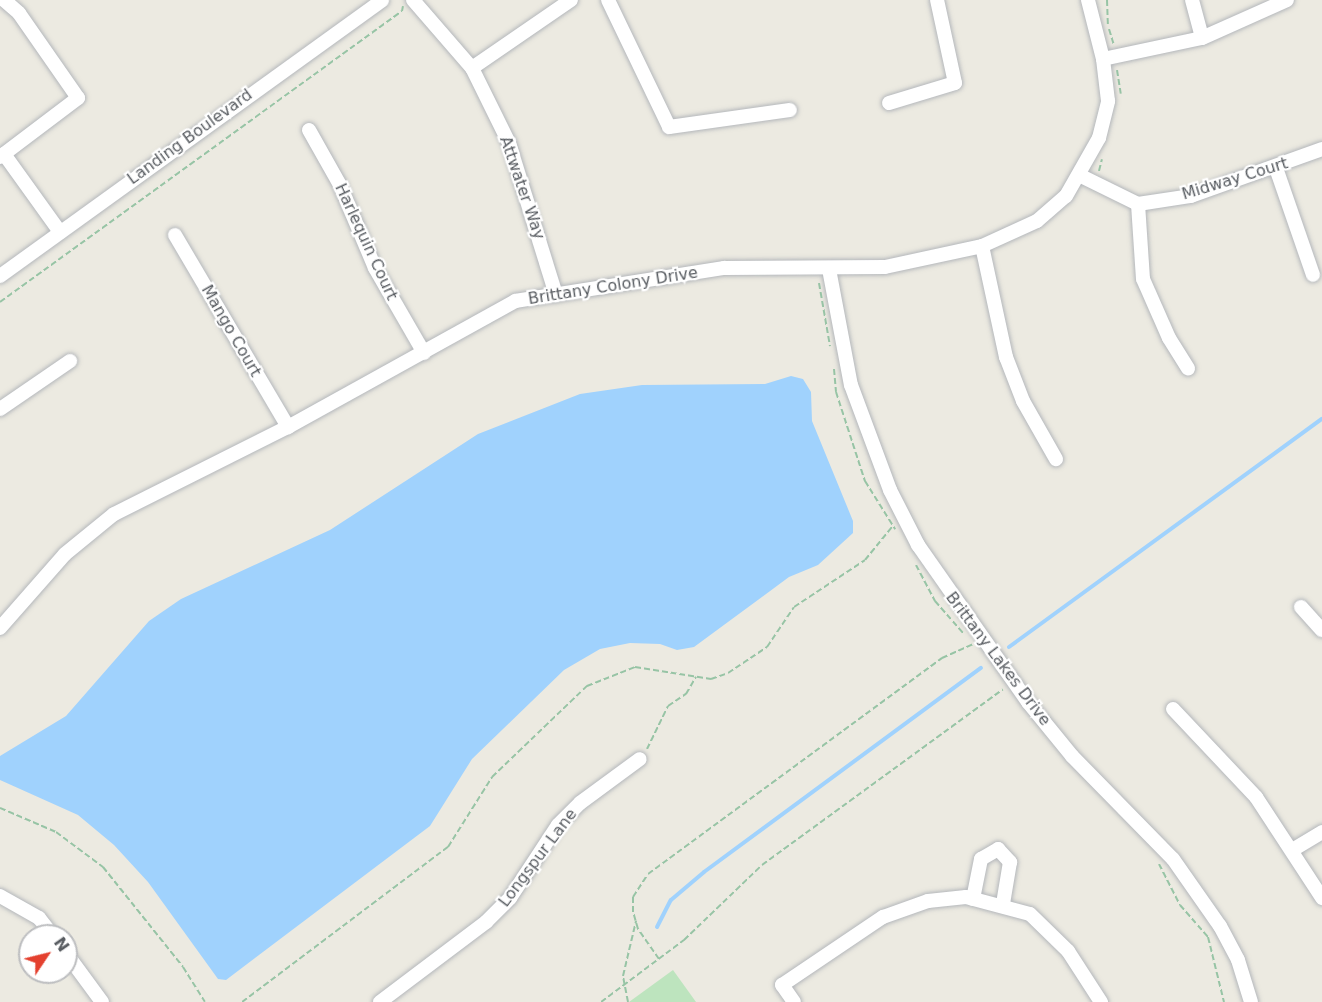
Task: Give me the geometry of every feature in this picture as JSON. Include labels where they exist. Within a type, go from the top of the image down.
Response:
[{"type":"street","points":[[4,0],[19,13],[78,98],[2,155],[60,232]]},
{"type":"street","name":"Landing Boulevard","points":[[0,276],[382,0]]},
{"type":"street","name":"Attwater Way","points":[[411,0],[472,68],[509,143],[556,295]]},
{"type":"street","points":[[472,68],[572,0]]},
{"type":"street","points":[[608,0],[669,127],[790,110]]},
{"type":"street","points":[[889,103],[955,83],[938,0]]},
{"type":"street","name":"Brittany Colony Drive","points":[[0,628],[65,554],[114,514],[288,427],[515,302],[723,268],[830,275],[885,267],[982,246],[1037,221],[1086,179],[1108,101],[1109,58],[1088,0]]},
{"type":"street","points":[[1192,0],[1202,38]]},
{"type":"street","points":[[1109,58],[1202,38],[1287,0]]},
{"type":"street","name":"Harlequin Court","points":[[309,130],[340,185],[375,268],[424,353]]},
{"type":"street","name":"Midway Court","points":[[1138,204],[1191,196],[1276,168],[1322,149]]},
{"type":"street","points":[[1276,168],[1313,275]]},
{"type":"street","points":[[1086,179],[1138,204],[1143,279],[1169,338],[1188,368]]},
{"type":"street","name":"Mango Court","points":[[175,235],[288,427]]},
{"type":"street","points":[[982,246],[1006,357],[1023,401],[1056,459]]},
{"type":"street","name":"Brittany Lakes Drive","points":[[830,275],[851,384],[902,514],[938,576],[1028,702],[1072,756],[1173,859],[1220,926],[1238,960],[1251,1002]]},
{"type":"street","points":[[0,409],[70,361]]},
{"type":"street","points":[[1301,607],[1322,630]]},
{"type":"street","points":[[1173,709],[1256,797],[1294,849],[1322,898]]},
{"type":"street","name":"Longspur Lane","points":[[380,1002],[486,922],[510,898],[558,825],[580,803],[640,759]]},
{"type":"street","points":[[1294,849],[1322,832]]},
{"type":"street","points":[[973,898],[981,859],[990,850],[998,849],[1010,862],[1003,904]]},
{"type":"street","points":[[0,896],[39,918],[44,924]]},
{"type":"street","points":[[794,1002],[782,985],[883,917],[928,901],[973,898],[1003,904],[1030,914],[1053,936],[1101,1002]]},
{"type":"street","points":[[78,969],[102,1002]]},
{"type":"path","points":[[0,302],[402,12],[411,0]]},
{"type":"path","points":[[1107,0],[1108,25],[1116,42],[1109,58],[1120,99]]},
{"type":"path","points":[[1086,179],[1099,172],[1107,148]]},
{"type":"path","points":[[830,275],[816,284],[832,353]]},
{"type":"path","points":[[834,362],[836,392],[865,481],[898,532]]},
{"type":"path","points":[[242,1002],[448,847],[492,777],[587,686],[635,667],[696,677],[719,678],[755,656],[794,607],[865,560],[902,514]]},
{"type":"path","points":[[914,562],[935,601],[978,650]]},
{"type":"path","points":[[658,959],[636,921],[633,897],[648,874],[942,658],[972,644]]},
{"type":"path","points":[[640,759],[668,706],[686,694],[696,677]]},
{"type":"path","points":[[999,678],[1012,697]]},
{"type":"path","points":[[601,1002],[708,919],[762,865],[1006,688]]},
{"type":"path","points":[[0,808],[56,832],[103,867],[183,967],[206,1002]]},
{"type":"path","points":[[1151,855],[1180,905],[1208,937],[1224,1002]]},
{"type":"path","points":[[628,1002],[623,986],[627,940],[636,921]]},
{"type":"green space","points":[[673,970],[696,1002],[629,1002]]},
{"type":"water","points":[[791,376],[803,379],[811,392],[812,421],[853,521],[853,533],[818,565],[789,577],[694,647],[677,650],[660,644],[630,643],[600,649],[564,670],[472,759],[430,826],[226,980],[218,979],[148,882],[114,845],[78,815],[0,780],[0,756],[66,716],[149,621],[181,599],[330,530],[478,434],[580,394],[642,385],[765,384]]},
{"type":"waterway","points":[[1009,647],[1322,419]]},
{"type":"waterway","points":[[657,927],[671,900],[704,872],[981,668]]}]
